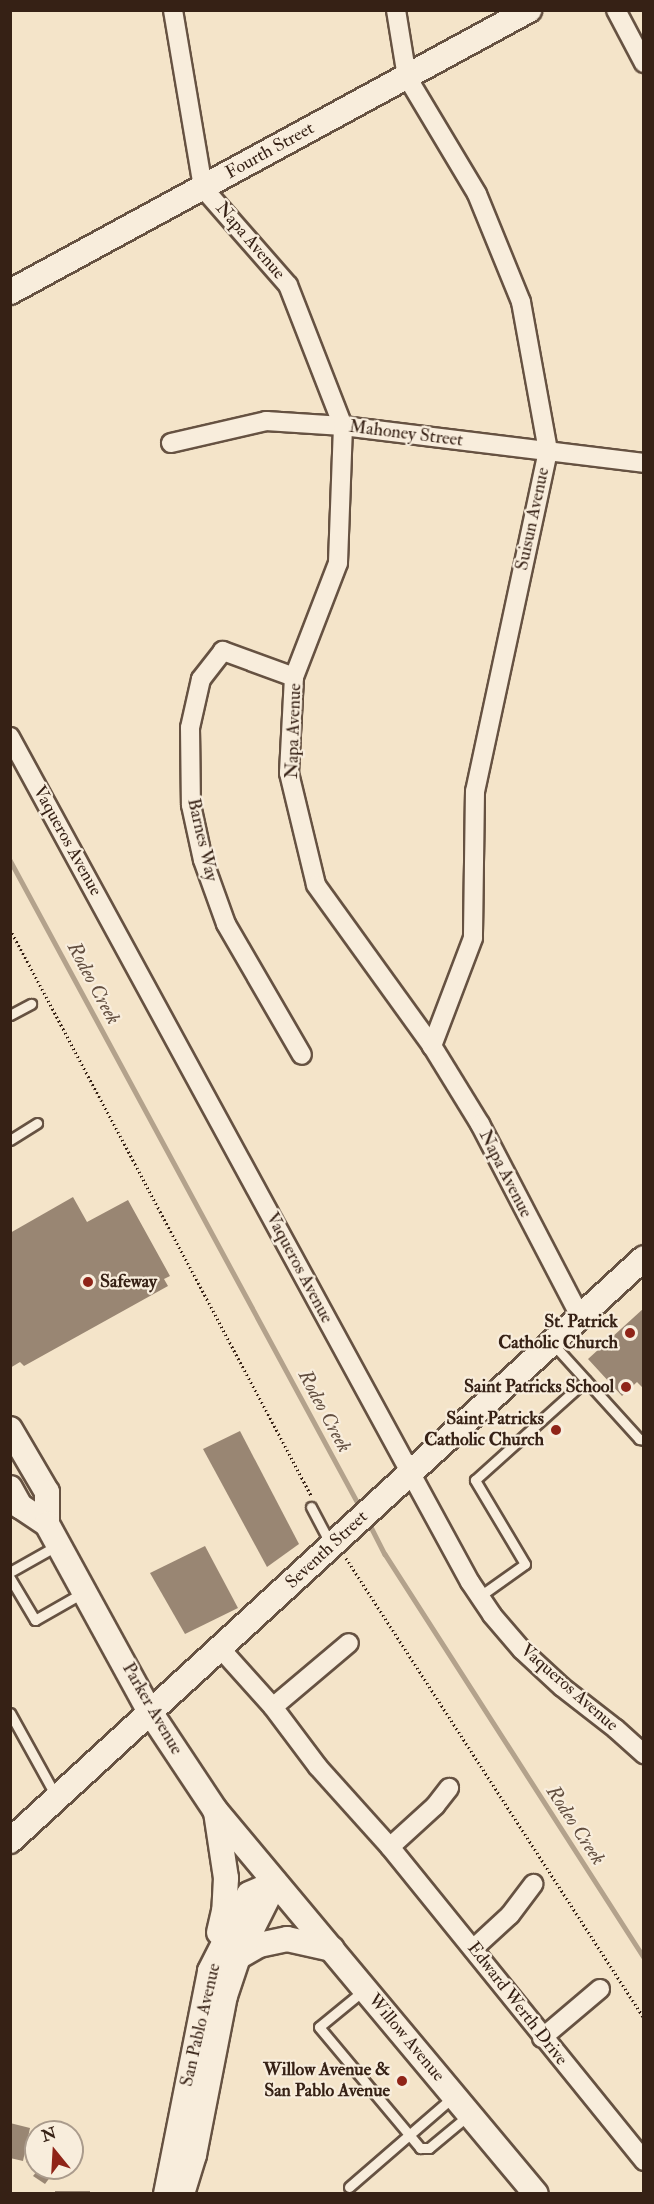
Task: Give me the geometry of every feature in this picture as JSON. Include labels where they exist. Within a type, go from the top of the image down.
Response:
[{"type":"main road","name":"Fourth Street","points":[[11,292],[528,10]]},
{"type":"main road","name":"Seventh Street","points":[[10,1841],[643,1258]]},
{"type":"main road","name":"Parker Avenue","points":[[10,1429],[47,1492],[53,1534]]},
{"type":"main road","name":"Parker Avenue","points":[[10,1488],[20,1506],[53,1534],[150,1712],[215,1810],[275,1883]]},
{"type":"main road","points":[[210,1971],[224,1911],[226,1878],[215,1810]]},
{"type":"main road","name":"Willow Avenue","points":[[275,1883],[536,2193]]},
{"type":"main road","name":"San Pablo Avenue","points":[[182,2193],[194,2155],[225,1996],[238,1957],[275,1883]]},
{"type":"main road","name":"San Pablo Avenue","points":[[166,2193],[210,1971],[249,1894],[275,1883]]},
{"type":"main road","points":[[238,1957],[259,1945],[287,1939],[332,1949]]},
{"type":"street","name":"Napa Avenue","points":[[173,10],[203,188],[288,285],[343,426],[338,563],[294,677],[289,773],[316,885],[432,1046],[480,1124],[580,1316]]},
{"type":"street","name":"Suisun Avenue","points":[[396,10],[407,76],[477,194],[521,302],[548,451],[476,791],[473,938],[432,1046]]},
{"type":"street","points":[[616,10],[644,63]]},
{"type":"street","name":"Mahoney Street","points":[[171,443],[266,421],[343,426],[644,463]]},
{"type":"street","name":"Barnes Way","points":[[294,677],[223,651],[201,679],[190,728],[191,805],[203,860],[226,924],[302,1055]]},
{"type":"street","name":"Vaqueros Avenue","points":[[10,738],[410,1473],[480,1596],[522,1650],[562,1687],[644,1754]]},
{"type":"street","points":[[273,1707],[349,1643]]},
{"type":"street","name":"Edward Werth Drive","points":[[220,1648],[273,1707],[318,1767],[390,1847],[473,1948],[542,2038],[644,2161]]},
{"type":"street","points":[[390,1847],[435,1806],[449,1788]]},
{"type":"street","points":[[473,1948],[510,1915],[532,1884]]},
{"type":"street","points":[[542,2038],[600,1989]]},
{"type":"lane","points":[[10,1015],[31,1004]]},
{"type":"lane","points":[[10,1140],[37,1123]]},
{"type":"lane","points":[[551,1343],[639,1439],[644,1440]]},
{"type":"lane","points":[[480,1596],[525,1564],[475,1480],[586,1380]]},
{"type":"lane","points":[[312,1503],[337,1539]]},
{"type":"lane","points":[[10,1572],[53,1534]]},
{"type":"lane","points":[[10,1578],[35,1620],[86,1592]]},
{"type":"lane","points":[[10,1713],[57,1798]]},
{"type":"lane","points":[[365,1989],[319,2027],[420,2148],[429,2148],[470,2114]]},
{"type":"lane","points":[[350,2187],[454,2096]]},
{"type":"path","points":[[10,929],[312,1503]]},
{"type":"path","points":[[337,1539],[644,2018]]},
{"type":"building","name":"Safeway","points":[[73,1197],[87,1222],[128,1200],[170,1276],[164,1279],[168,1286],[24,1366],[20,1362],[10,1368],[10,1233]]},
{"type":"building","name":"St. Patrick Catholic Church","points":[[644,1308],[644,1389],[637,1382],[622,1396],[588,1359]]},
{"type":"building","points":[[240,1431],[299,1544],[267,1567],[203,1449]]},
{"type":"building","points":[[205,1546],[238,1608],[185,1634],[150,1573]]},
{"type":"building","points":[[10,2123],[24,2126],[24,2156],[23,2161],[10,2158]]},
{"type":"building","points":[[55,2191],[90,2191],[90,2194],[55,2194]]},
{"type":"waterway","name":"Rodeo Creek","points":[[10,860],[361,1509]]},
{"type":"waterway","name":"Rodeo Creek","points":[[368,1521],[385,1554],[644,1958]]},
{"type":"place","name":"Safeway","points":[[88,1282]]},
{"type":"place","name":"St. Patrick Catholic Church","points":[[630,1333]]},
{"type":"place","name":"Saint Patricks School","points":[[626,1387]]},
{"type":"place","name":"Saint Patricks Catholic Church","points":[[556,1430]]},
{"type":"place","name":"Willow Avenue & San Pablo Avenue","points":[[402,2081]]}]
